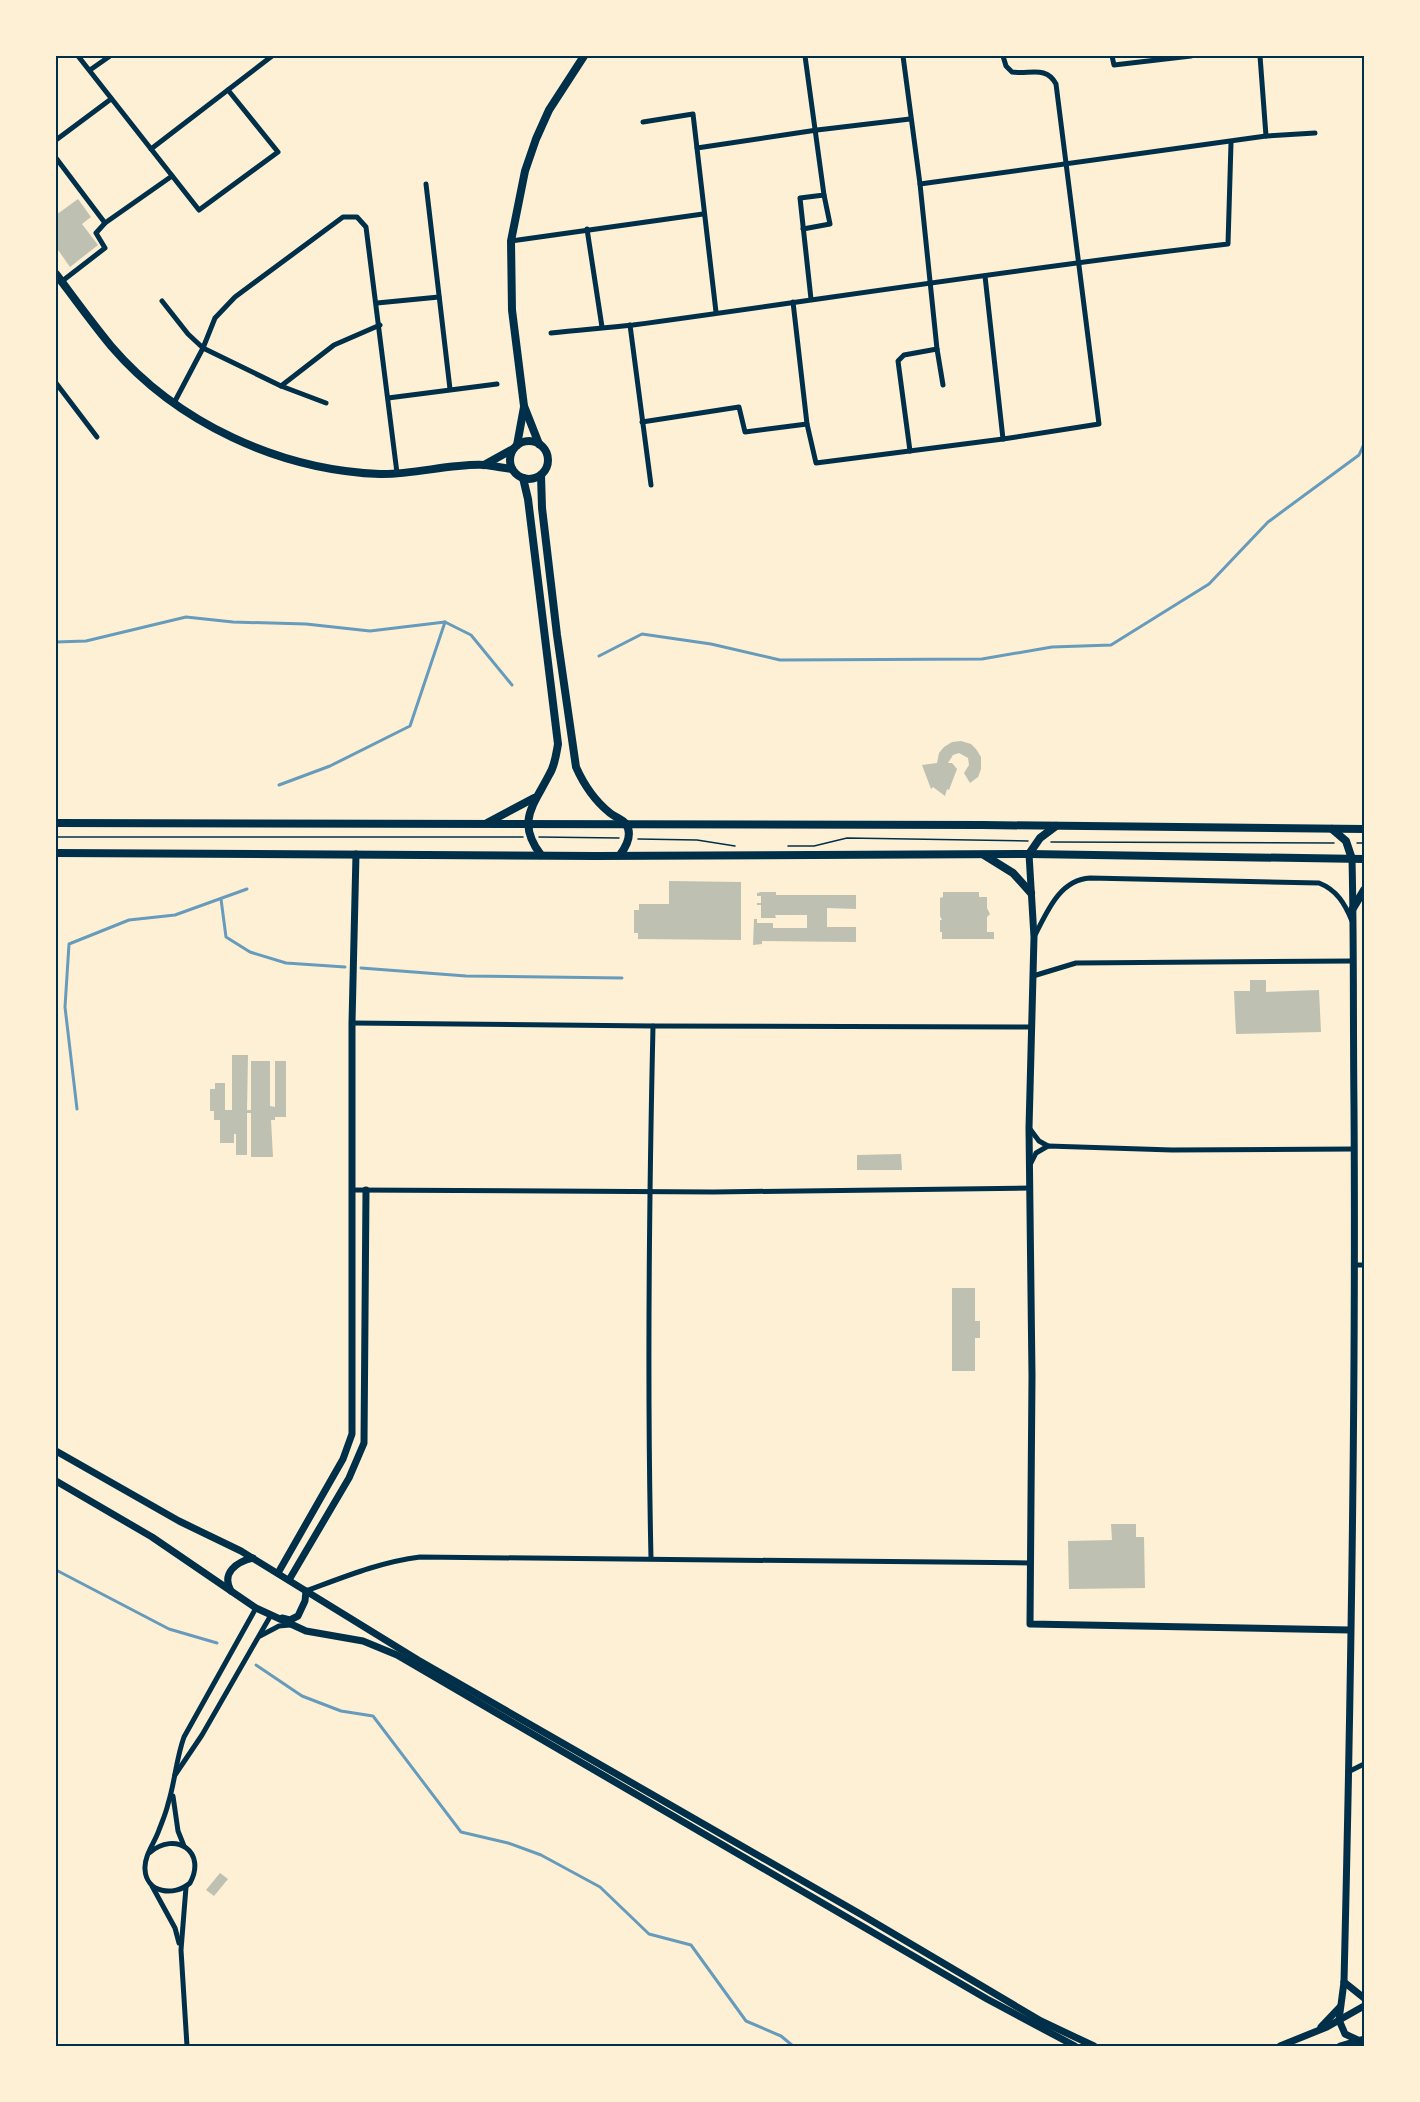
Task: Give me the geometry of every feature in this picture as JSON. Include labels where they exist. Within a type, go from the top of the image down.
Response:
[{"type":"main road","points":[[523,478],[535,478],[541,475],[547,467],[548,457],[539,444],[524,406],[512,310],[511,240],[523,181],[536,139],[549,110],[584,56]]},
{"type":"main road","points":[[56,274],[112,347],[155,389],[174,404],[213,428],[249,445],[290,459],[360,472],[382,474],[484,465],[512,469],[523,478],[528,499],[558,744],[550,774],[529,811],[530,837],[541,855]]},
{"type":"main road","points":[[512,469],[510,458],[516,446],[524,406]]},
{"type":"main road","points":[[484,465],[529,441],[539,444]]},
{"type":"main road","points":[[541,475],[542,508],[557,635],[576,767],[583,783],[597,800],[626,824],[628,838],[626,848],[620,855]]},
{"type":"main road","points":[[545,636],[557,635]]},
{"type":"main road","points":[[484,825],[536,797]]},
{"type":"main road","points":[[56,823],[1365,829]]},
{"type":"main road","points":[[1029,855],[1038,842],[1056,826]]},
{"type":"main road","points":[[1332,829],[1347,843],[1352,859]]},
{"type":"main road","points":[[56,853],[1029,855],[1365,859]]},
{"type":"main road","points":[[982,855],[1013,873],[1031,893]]},
{"type":"main road","points":[[1352,910],[1365,890]]},
{"type":"street","points":[[78,56],[199,210],[278,152],[228,90]]},
{"type":"street","points":[[90,70],[110,56]]},
{"type":"street","points":[[151,149],[269,56]]},
{"type":"street","points":[[803,229],[830,224],[805,56]]},
{"type":"street","points":[[903,56],[943,385]]},
{"type":"street","points":[[793,302],[807,424],[816,463],[1004,439],[1099,424],[1056,84],[1051,76],[1039,72],[1012,72],[1006,66],[1003,56]]},
{"type":"street","points":[[1112,56],[1114,65],[1191,56]]},
{"type":"street","points":[[1260,56],[1266,136]]},
{"type":"street","points":[[56,140],[111,99]]},
{"type":"street","points":[[643,122],[693,114],[716,312]]},
{"type":"street","points":[[697,148],[910,119]]},
{"type":"street","points":[[920,184],[1231,143],[1266,136],[1315,133]]},
{"type":"street","points":[[551,333],[630,325],[1079,261],[1228,244],[1231,143]]},
{"type":"street","points":[[56,158],[105,223]]},
{"type":"street","points":[[61,282],[105,248],[96,233],[105,223],[172,176]]},
{"type":"street","points":[[426,184],[450,389]]},
{"type":"street","points":[[811,299],[800,198],[824,195]]},
{"type":"street","points":[[511,240],[704,214]]},
{"type":"street","points":[[174,404],[203,348],[215,318],[235,297],[343,217],[357,217],[366,227],[397,473]]},
{"type":"street","points":[[587,229],[602,327]]},
{"type":"street","points":[[984,276],[1004,439]]},
{"type":"street","points":[[377,303],[439,297]]},
{"type":"street","points":[[162,301],[203,348],[281,386],[326,404]]},
{"type":"street","points":[[281,386],[334,345],[380,325]]},
{"type":"street","points":[[630,325],[651,485]]},
{"type":"street","points":[[910,451],[897,361],[904,355],[937,350]]},
{"type":"street","points":[[56,383],[97,437]]},
{"type":"street","points":[[388,398],[497,384]]},
{"type":"street","points":[[642,422],[739,407],[745,432],[807,424]]},
{"type":"street","points":[[278,1573],[343,1459],[351,1434],[352,1023],[356,854]]},
{"type":"street","points":[[1029,855],[1034,937],[1029,1128],[1032,1376],[1030,1624],[1350,1630]]},
{"type":"street","points":[[1352,859],[1355,1265],[1353,1535],[1344,1982],[1339,2020],[1345,2034],[1362,2040]]},
{"type":"street","points":[[1034,937],[1054,900],[1063,889],[1080,879],[1090,878],[1319,883],[1327,885],[1340,898],[1352,923]]},
{"type":"street","points":[[1033,976],[1076,963],[1353,961]]},
{"type":"street","points":[[352,1023],[1032,1027]]},
{"type":"street","points":[[651,1558],[648,1424],[653,1026]]},
{"type":"street","points":[[1029,1128],[1039,1141],[1048,1146],[1172,1150],[1354,1149]]},
{"type":"street","points":[[1030,1166],[1036,1153],[1048,1146]]},
{"type":"street","points":[[353,1190],[650,1192],[1030,1188]]},
{"type":"street","points":[[289,1580],[349,1478],[364,1443],[366,1190]]},
{"type":"street","points":[[1355,1265],[1365,1265]]},
{"type":"street","points":[[56,1451],[179,1521],[253,1558],[417,1660],[1041,2021],[1094,2046]]},
{"type":"street","points":[[56,1481],[152,1538],[256,1608],[306,1631],[363,1641],[397,1655],[987,1999],[1075,2046]]},
{"type":"street","points":[[306,1591],[370,1567],[420,1557],[1031,1563]]},
{"type":"street","points":[[234,1594],[227,1582],[228,1575],[233,1566],[253,1558]]},
{"type":"street","points":[[272,1616],[290,1620],[298,1616],[303,1609],[306,1591]]},
{"type":"street","points":[[181,1950],[174,1928],[145,1868],[169,1804],[178,1752],[187,1730],[256,1608]]},
{"type":"street","points":[[187,2046],[181,1929],[186,1887],[194,1876],[195,1868],[190,1852],[184,1846],[177,1831],[173,1800],[174,1777],[202,1736],[272,1616]]},
{"type":"street","points":[[259,1636],[279,1626],[292,1625]]},
{"type":"street","points":[[1347,1772],[1365,1764]]},
{"type":"street","points":[[149,1853],[159,1844],[172,1842],[184,1846]]},
{"type":"street","points":[[151,1884],[171,1893],[186,1887]]},
{"type":"street","points":[[1344,1982],[1365,1998]]},
{"type":"street","points":[[1280,2046],[1311,2034],[1365,2006]]},
{"type":"street","points":[[1311,2034],[1328,2021],[1340,2007]]},
{"type":"street","points":[[1340,2046],[1362,2040]]},
{"type":"path","points":[[56,837],[628,838],[697,840],[736,846]]},
{"type":"path","points":[[780,846],[814,846],[847,838],[1096,843],[1365,843]]},
{"type":"building","points":[[78,199],[91,217],[82,224],[98,245],[70,267],[56,247],[56,215]]},
{"type":"building","points":[[961,741],[971,744],[976,749],[981,757],[981,769],[978,777],[970,783],[964,773],[969,765],[968,758],[959,753],[953,755],[948,763],[952,763],[957,769],[945,796],[933,787],[931,789],[922,765],[937,763],[939,753],[944,747],[952,742]]},
{"type":"building","points":[[669,881],[741,882],[741,940],[638,939],[638,933],[634,933],[634,910],[639,910],[639,904],[669,904]]},
{"type":"building","points":[[776,892],[776,895],[856,895],[856,909],[827,908],[827,927],[856,927],[856,942],[762,941],[762,944],[753,945],[754,919],[757,919],[757,923],[773,923],[773,928],[807,928],[807,915],[775,915],[776,918],[761,918],[761,905],[757,903],[761,903],[761,896],[757,896],[757,893]]},
{"type":"building","points":[[943,892],[979,892],[979,897],[987,897],[987,908],[990,914],[987,917],[987,932],[994,932],[994,939],[942,939],[940,898],[943,897]]},
{"type":"building","points":[[1250,980],[1266,980],[1266,992],[1319,990],[1321,1032],[1236,1034],[1234,991],[1250,991]]},
{"type":"building","points":[[232,1055],[248,1055],[247,1110],[251,1110],[251,1061],[270,1061],[270,1106],[275,1107],[275,1061],[286,1061],[286,1117],[275,1117],[275,1120],[271,1120],[273,1157],[251,1157],[251,1113],[247,1113],[247,1155],[236,1155],[236,1134],[234,1134],[234,1143],[220,1143],[220,1120],[214,1120],[214,1111],[210,1111],[210,1089],[215,1089],[215,1083],[225,1083],[225,1110],[232,1110]]},
{"type":"building","points":[[901,1154],[902,1170],[857,1170],[857,1155]]},
{"type":"building","points":[[952,1288],[975,1288],[975,1321],[980,1321],[980,1338],[975,1338],[975,1371],[952,1371]]},
{"type":"building","points":[[1111,1524],[1136,1524],[1136,1537],[1144,1537],[1145,1588],[1069,1589],[1068,1541],[1112,1540]]},
{"type":"building","points":[[220,1873],[228,1879],[214,1896],[206,1890]]},
{"type":"waterway","points":[[599,656],[642,634],[711,644],[780,660],[982,659],[1052,647],[1111,645],[1209,584],[1268,522],[1359,455],[1364,444]]},
{"type":"waterway","points":[[56,642],[86,641],[186,617],[233,622],[306,624],[370,631],[445,622]]},
{"type":"waterway","points":[[279,785],[330,766],[410,726],[445,622],[471,635],[512,685]]},
{"type":"waterway","points":[[77,1109],[65,1007],[69,944],[129,920],[175,915],[247,889]]},
{"type":"waterway","points":[[221,899],[226,937],[250,952],[286,963],[345,967]]},
{"type":"waterway","points":[[361,968],[466,976],[622,978]]},
{"type":"waterway","points":[[56,1570],[169,1629],[217,1643]]},
{"type":"waterway","points":[[256,1665],[302,1696],[341,1711],[373,1716],[461,1832],[508,1843],[541,1855],[600,1887],[649,1934],[691,1945],[746,2021],[781,2036],[793,2046]]}]
